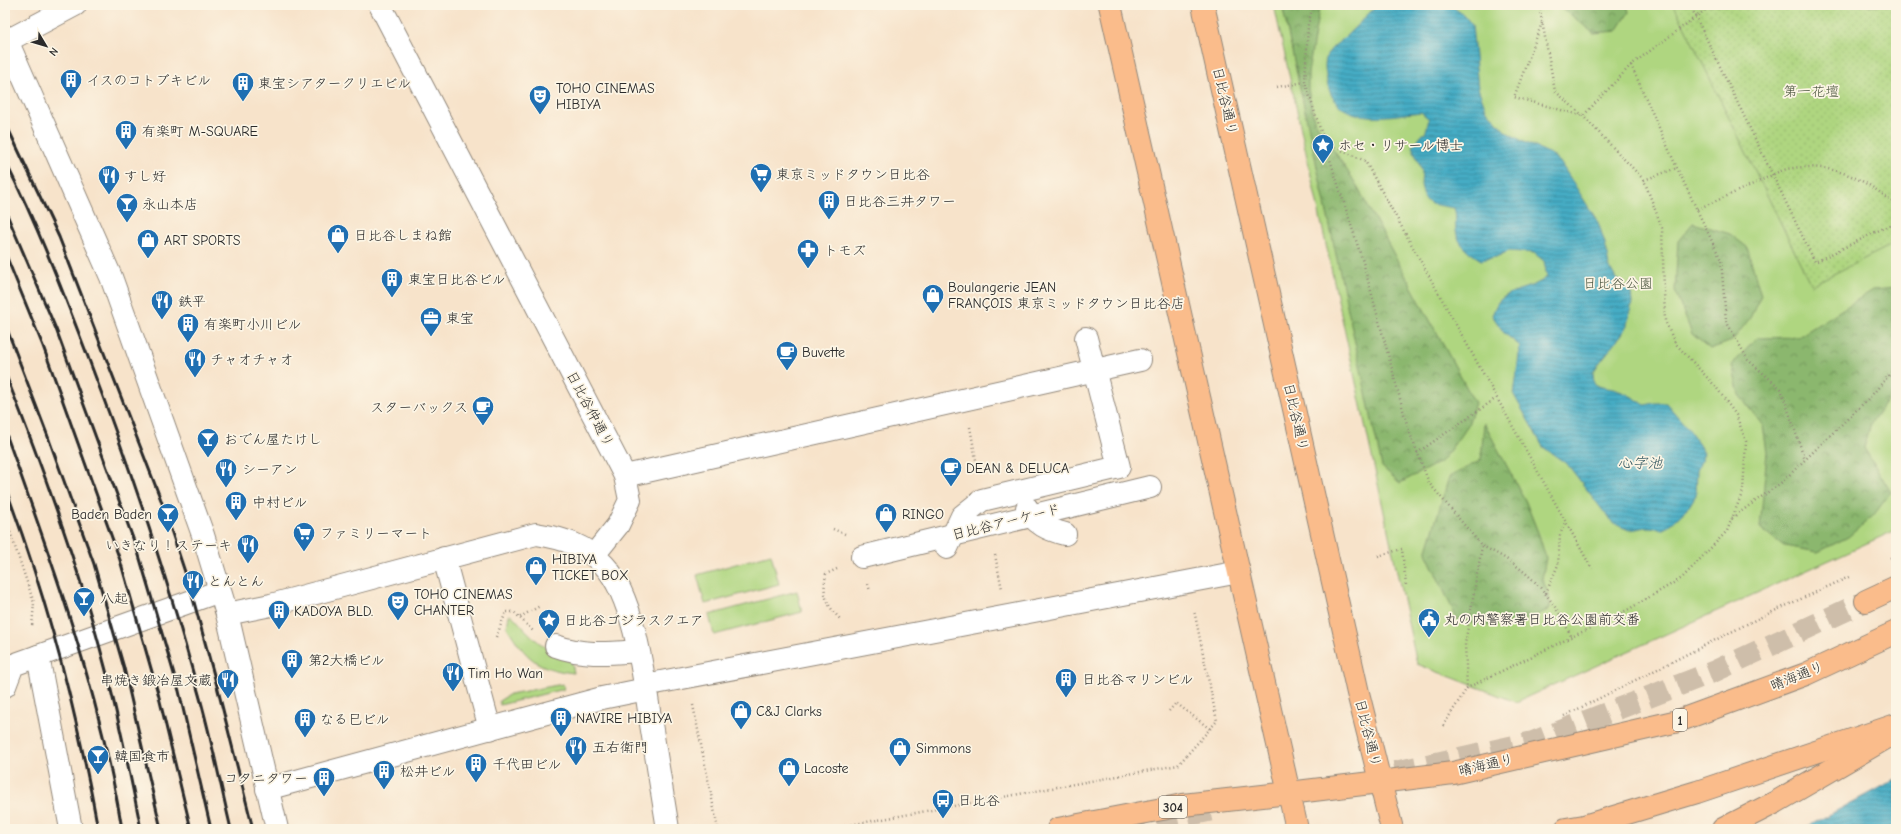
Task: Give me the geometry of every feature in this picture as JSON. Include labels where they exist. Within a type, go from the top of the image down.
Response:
[{"type":"main road","points":[[1110,5],[1296,829]]},
{"type":"main road","name":"日比谷通り","points":[[1203,5],[1352,665],[1392,829]]},
{"type":"main road","points":[[1866,601],[1896,587]]},
{"type":"main road","name":"晴海通り","points":[[1058,829],[1183,805],[1381,783],[1453,773],[1678,721],[1806,674],[1896,632]]},
{"type":"main road","points":[[1566,829],[1584,826],[1697,792],[1896,724]]},
{"type":"main road","points":[[1723,829],[1776,802],[1896,732]]},
{"type":"street","points":[[75,5],[6,39],[111,277],[203,535],[227,614],[277,829]]},
{"type":"street","name":"日比谷仲通り","points":[[380,5],[625,476],[630,500],[618,525],[594,556]]},
{"type":"street","points":[[947,548],[962,516],[982,500],[1119,467],[1086,338]]},
{"type":"street","points":[[625,476],[1140,360]]},
{"type":"street","name":"日比谷アーケード","points":[[862,558],[1150,487]]},
{"type":"street","points":[[1020,492],[1028,512],[1040,524],[1051,530],[1065,534]]},
{"type":"street","points":[[227,614],[270,605],[536,534],[560,538],[582,548],[594,556],[616,581],[628,607],[645,687],[668,829]]},
{"type":"street","points":[[444,558],[490,729]]},
{"type":"street","points":[[267,789],[645,687],[1239,572]]},
{"type":"street","points":[[5,686],[12,665],[220,591]]},
{"type":"street","points":[[556,646],[570,651],[594,654],[638,651]]},
{"type":"street","points":[[34,658],[71,829]]},
{"type":"path","points":[[1314,5],[1308,25],[1306,82],[1363,262],[1408,428],[1429,483],[1482,546],[1517,565],[1533,578],[1561,614],[1572,638]]},
{"type":"path","points":[[1443,726],[1467,688],[1629,609],[1682,578],[1727,531],[1743,491],[1746,441],[1736,415],[1716,386],[1674,343],[1665,322],[1662,228],[1644,180],[1583,116],[1555,91],[1539,5]]},
{"type":"path","points":[[1690,5],[1815,262],[1896,222]]},
{"type":"path","points":[[1583,116],[1631,64],[1712,5]]},
{"type":"path","points":[[1542,23],[1514,97],[1583,116]]},
{"type":"path","points":[[1631,64],[1677,168],[1721,260],[1726,321],[1748,360],[1781,389],[1805,460]]},
{"type":"path","points":[[1277,87],[1306,82]]},
{"type":"path","points":[[1324,142],[1365,161],[1592,569]]},
{"type":"path","points":[[1644,180],[1677,168]]},
{"type":"path","points":[[1697,209],[1786,169],[1804,168],[1823,169],[1846,174],[1864,181],[1882,193],[1896,206]]},
{"type":"path","points":[[1732,518],[1782,482],[1872,396],[1896,367]]},
{"type":"path","points":[[1418,453],[1496,398]]},
{"type":"path","points":[[5,517],[34,602],[34,658]]},
{"type":"path","points":[[1546,593],[1558,565],[1560,535],[1565,522]]},
{"type":"path","points":[[1467,688],[1465,644],[1482,546]]},
{"type":"path","points":[[1378,556],[1402,549],[1406,585]]},
{"type":"path","points":[[1889,558],[1896,555]]},
{"type":"path","points":[[826,574],[823,589],[828,607],[843,623]]},
{"type":"path","points":[[1560,719],[1759,618],[1853,575]]},
{"type":"path","points":[[520,617],[540,606]]},
{"type":"path","points":[[828,829],[1178,765],[1217,721],[1194,609]]},
{"type":"path","points":[[496,637],[506,612],[514,612],[534,632]]},
{"type":"path","points":[[692,698],[718,829]]},
{"type":"path","points":[[1169,711],[1176,703],[1210,729]]},
{"type":"green space","name":"日比谷公園","points":[[1274,5],[1896,5],[1896,530],[1516,702],[1417,664]]},
{"type":"green space","points":[[1282,5],[1322,5],[1319,9],[1308,73],[1308,89],[1314,120],[1354,181],[1475,403],[1468,425],[1442,461],[1400,483],[1382,467]]},
{"type":"green space","points":[[1559,5],[1627,5],[1629,12],[1617,31],[1593,33]]},
{"type":"green space","name":"第一花壇","points":[[1674,5],[1896,5],[1896,243],[1811,285]]},
{"type":"green space","points":[[1693,223],[1730,234],[1747,247],[1761,295],[1750,318],[1732,341],[1710,349],[1692,334],[1675,291],[1678,241]]},
{"type":"green space","points":[[1896,288],[1896,387],[1871,423],[1864,448],[1891,492],[1873,516],[1848,537],[1818,552],[1784,546],[1760,528],[1767,452],[1763,426],[1739,395],[1732,365],[1757,338],[1798,337],[1873,290]]},
{"type":"green space","points":[[1484,423],[1526,502],[1539,535],[1546,558],[1542,579],[1549,595],[1550,609],[1521,622],[1492,626],[1457,619],[1426,553],[1449,477],[1481,460]]},
{"type":"green space","points":[[771,554],[779,584],[705,604],[697,575]]},
{"type":"green space","points":[[797,591],[802,612],[714,635],[709,615]]},
{"type":"green space","points":[[509,615],[512,615],[531,636],[552,651],[571,658],[574,673],[550,668],[533,660],[520,647],[507,627]]},
{"type":"green space","points":[[563,684],[564,689],[500,705],[499,701],[510,694]]},
{"type":"water","name":"心字池","points":[[1377,5],[1450,5],[1464,15],[1472,25],[1478,88],[1486,109],[1505,131],[1524,142],[1551,154],[1560,162],[1598,222],[1605,243],[1609,266],[1615,277],[1631,293],[1632,303],[1626,329],[1593,372],[1594,383],[1599,386],[1624,393],[1645,405],[1666,403],[1691,432],[1704,453],[1697,471],[1696,495],[1688,508],[1669,526],[1661,530],[1649,527],[1629,530],[1617,525],[1607,516],[1568,465],[1543,447],[1514,395],[1520,346],[1504,333],[1492,315],[1498,302],[1504,297],[1510,293],[1536,284],[1547,277],[1544,261],[1534,253],[1509,251],[1496,257],[1481,260],[1469,251],[1459,240],[1456,231],[1456,217],[1454,208],[1431,204],[1424,198],[1421,185],[1422,171],[1412,146],[1426,131],[1429,119],[1421,112],[1364,116],[1351,113],[1340,106],[1332,96],[1325,70],[1327,55],[1335,45],[1342,40]]},
{"type":"water","points":[[1896,780],[1896,829],[1803,829],[1884,785]]},
{"type":"tunnel","points":[[1395,772],[1533,742],[1715,671],[1866,601]]},
{"type":"tunnel","points":[[1124,829],[1217,809]]},
{"type":"railway","points":[[5,122],[59,237],[161,500],[189,584],[217,686],[253,829]]},
{"type":"railway","points":[[5,161],[39,234],[69,308],[119,440],[148,523],[203,708],[231,829]]},
{"type":"railway","points":[[5,210],[56,329],[138,552],[179,691],[211,829]]},
{"type":"railway","points":[[5,253],[43,346],[120,560],[158,693],[191,829]]},
{"type":"railway","points":[[5,324],[94,564],[124,668],[161,829]]},
{"type":"railway","points":[[5,373],[33,444],[83,589],[115,704],[141,829]]},
{"type":"railway","points":[[5,431],[57,578],[88,678],[113,778],[122,829]]},
{"type":"railway","points":[[5,487],[34,571],[59,656],[81,742],[98,829]]},
{"type":"place","name":"イスのコトブキビル","points":[[71,100]]},
{"type":"place","name":"東宝シアタークリエビル","points":[[243,102]]},
{"type":"place","name":"TOHO CINEMAS HIBIYA","points":[[540,116]]},
{"type":"place","name":"有楽町 M-SQUARE","points":[[126,150]]},
{"type":"place","name":"ホセ・リサール博士","points":[[1323,164]]},
{"type":"place","name":"東京ミッドタウン日比谷","points":[[761,194]]},
{"type":"place","name":"すし好","points":[[109,196]]},
{"type":"place","name":"日比谷三井タワー","points":[[829,220]]},
{"type":"place","name":"永山本店","points":[[127,224]]},
{"type":"place","name":"日比谷しまね館","points":[[338,254]]},
{"type":"place","name":"ART SPORTS","points":[[148,260]]},
{"type":"place","name":"トモズ","points":[[808,270]]},
{"type":"place","name":"東宝日比谷ビル","points":[[392,298]]},
{"type":"place","name":"Boulangerie JEAN FRANÇOIS 東京ミッドタウン日比谷店","points":[[933,314]]},
{"type":"place","name":"鉄平","points":[[162,320]]},
{"type":"place","name":"東宝","points":[[431,338]]},
{"type":"place","name":"有楽町小川ビル","points":[[188,344]]},
{"type":"place","name":"Buvette","points":[[787,372]]},
{"type":"place","name":"チャオチャオ","points":[[195,378]]},
{"type":"place","name":"スターバックス","points":[[483,426]]},
{"type":"place","name":"おでん屋たけし","points":[[208,458]]},
{"type":"place","name":"シーアン","points":[[226,488]]},
{"type":"place","name":"DEAN & DELUCA","points":[[951,488]]},
{"type":"place","name":"中村ビル","points":[[236,522]]},
{"type":"place","name":"Baden Baden","points":[[168,534]]},
{"type":"place","name":"RINGO","points":[[886,534]]},
{"type":"place","name":"ファミリーマート","points":[[304,552]]},
{"type":"place","name":"いきなり！ステーキ","points":[[248,564]]},
{"type":"place","name":"HIBIYA TICKET BOX","points":[[536,586]]},
{"type":"place","name":"とんとん","points":[[193,600]]},
{"type":"place","name":"八起","points":[[84,618]]},
{"type":"place","name":"TOHO CINEMAS CHANTER","points":[[398,622]]},
{"type":"place","name":"KADOYA BLD.","points":[[279,630]]},
{"type":"place","name":"丸の内警察署日比谷公園前交番","points":[[1429,638]]},
{"type":"place","name":"日比谷ゴジラスクエア","points":[[549,640]]},
{"type":"place","name":"第2大橋ビル","points":[[292,680]]},
{"type":"place","name":"Tim Ho Wan","points":[[453,692]]},
{"type":"place","name":"日比谷マリンビル","points":[[1066,698]]},
{"type":"place","name":"串焼き鍛冶屋文蔵","points":[[228,700]]},
{"type":"place","name":"C&J Clarks","points":[[741,730]]},
{"type":"place","name":"なる巳ビル","points":[[305,738]]},
{"type":"place","name":"NAVIRE HIBIYA","points":[[561,738]]},
{"type":"place","name":"五右衛門","points":[[576,766]]},
{"type":"place","name":"Simmons","points":[[900,768]]},
{"type":"place","name":"韓国食市","points":[[98,776]]},
{"type":"place","name":"千代田ビル","points":[[476,784]]},
{"type":"place","name":"Lacoste","points":[[789,788]]},
{"type":"place","name":"松井ビル","points":[[384,790]]},
{"type":"place","name":"コタニタワー","points":[[324,798]]},
{"type":"place","name":"日比谷","points":[[943,820]]}]
